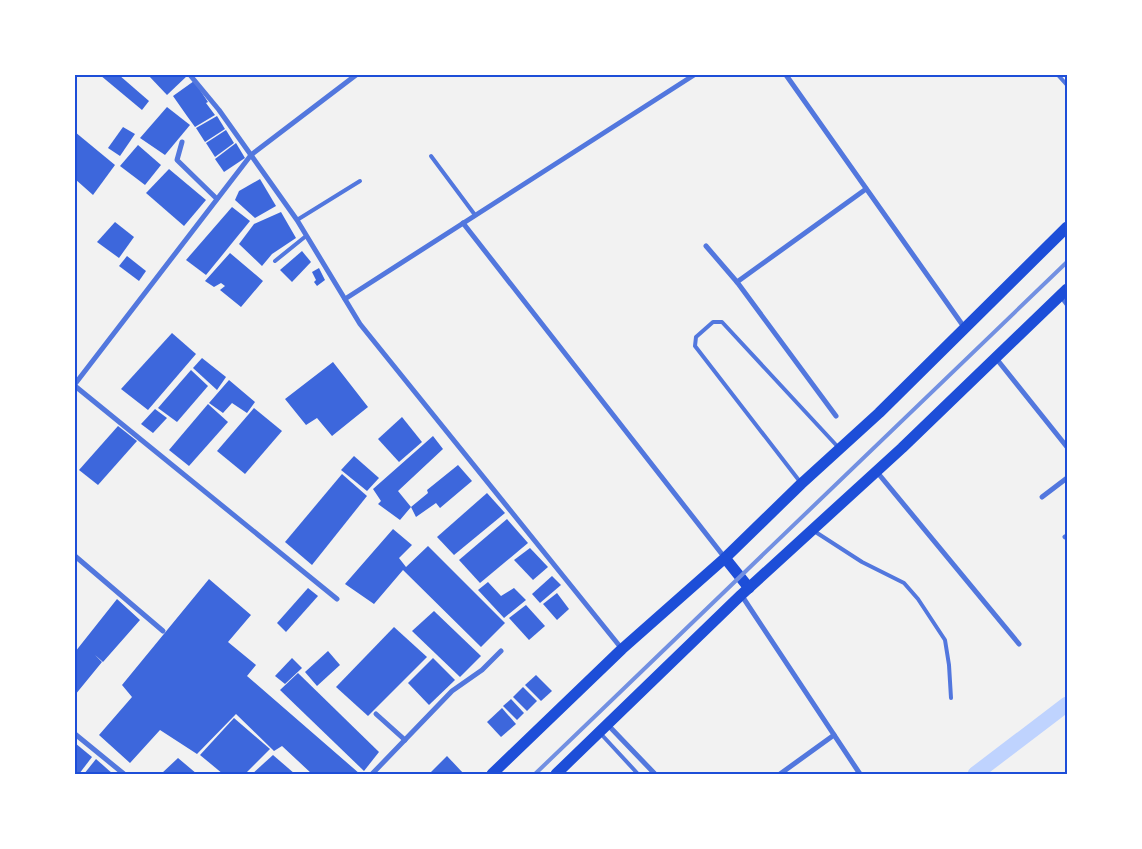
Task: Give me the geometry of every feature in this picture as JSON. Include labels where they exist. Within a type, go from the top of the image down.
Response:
[{"type":"main road","points":[[492,774],[622,649],[725,558],[840,449],[1067,227]]},
{"type":"main road","points":[[556,774],[745,592],[876,471],[995,357],[1065,296]]},
{"type":"main road","points":[[725,558],[745,592]]},
{"type":"street","points":[[190,75],[219,110],[297,220],[360,324],[622,649]]},
{"type":"street","points":[[337,599],[75,385],[251,155],[356,75]]},
{"type":"street","points":[[345,299],[694,75]]},
{"type":"street","points":[[786,75],[965,328]]},
{"type":"street","points":[[182,142],[177,160],[218,199]]},
{"type":"street","points":[[737,282],[866,189]]},
{"type":"street","points":[[463,223],[725,558]]},
{"type":"street","points":[[706,246],[737,282],[836,416]]},
{"type":"street","points":[[995,357],[1067,447]]},
{"type":"street","points":[[876,471],[1019,644]]},
{"type":"street","points":[[1042,497],[1067,478]]},
{"type":"street","points":[[75,556],[163,631]]},
{"type":"street","points":[[745,592],[860,774]]},
{"type":"street","points":[[372,774],[452,691],[482,670],[501,652]]},
{"type":"street","points":[[376,714],[405,740]]},
{"type":"street","points":[[604,729],[655,774]]},
{"type":"street","points":[[75,734],[124,774]]},
{"type":"street","points":[[780,774],[834,735]]},
{"type":"lane","points":[[1058,75],[1067,85]]},
{"type":"lane","points":[[430,156],[475,216]]},
{"type":"lane","points":[[297,220],[360,181]]},
{"type":"lane","points":[[275,262],[306,236]]},
{"type":"lane","points":[[801,484],[694,346],[696,337],[713,322],[722,322],[840,449]]},
{"type":"lane","points":[[812,530],[840,546],[862,562],[904,583],[918,599],[945,640],[951,698]]},
{"type":"lane","points":[[604,729],[638,774]]},
{"type":"building","points":[[100,75],[119,75],[149,101],[142,110]]},
{"type":"building","points":[[148,75],[188,75],[167,95]]},
{"type":"building","points":[[194,81],[215,115],[195,127],[173,96]]},
{"type":"building","points":[[167,107],[190,125],[165,155],[140,138]]},
{"type":"building","points":[[217,116],[225,129],[205,142],[196,128]]},
{"type":"building","points":[[123,127],[135,134],[120,156],[108,148]]},
{"type":"building","points":[[226,130],[234,143],[215,157],[206,143]]},
{"type":"building","points":[[75,132],[115,165],[93,195],[75,179]]},
{"type":"building","points":[[236,143],[245,158],[224,172],[215,159]]},
{"type":"building","points":[[138,145],[161,165],[145,185],[120,166]]},
{"type":"building","points":[[169,169],[206,200],[184,226],[146,193]]},
{"type":"building","points":[[260,179],[276,206],[255,218],[235,200],[239,191]]},
{"type":"building","points":[[232,207],[250,221],[206,275],[186,260]]},
{"type":"building","points":[[281,212],[296,238],[272,254],[262,266],[239,244],[254,224]]},
{"type":"building","points":[[115,222],[134,237],[119,258],[97,242]]},
{"type":"building","points":[[302,251],[311,262],[292,282],[280,270]]},
{"type":"building","points":[[230,253],[263,281],[241,307],[220,290],[225,286],[221,283],[214,287],[205,281]]},
{"type":"building","points":[[127,256],[146,271],[139,281],[119,266]]},
{"type":"building","points":[[319,268],[325,280],[317,286],[312,272]]},
{"type":"building","points":[[172,333],[196,354],[148,410],[121,389]]},
{"type":"building","points":[[202,358],[226,377],[217,390],[193,368]]},
{"type":"building","points":[[333,362],[368,407],[332,436],[317,418],[306,425],[285,399]]},
{"type":"building","points":[[191,370],[208,386],[177,422],[158,408]]},
{"type":"building","points":[[229,380],[255,402],[247,413],[232,403],[223,413],[209,403]]},
{"type":"building","points":[[208,404],[228,422],[189,466],[169,450]]},
{"type":"building","points":[[254,408],[282,431],[245,474],[217,451]]},
{"type":"building","points":[[155,409],[167,418],[153,433],[141,424]]},
{"type":"building","points":[[402,417],[422,442],[399,462],[378,439]]},
{"type":"building","points":[[118,426],[137,441],[98,485],[79,470]]},
{"type":"building","points":[[433,436],[443,449],[398,491],[411,507],[400,520],[378,504],[381,501],[373,489]]},
{"type":"building","points":[[354,456],[379,478],[367,491],[341,470]]},
{"type":"building","points":[[458,465],[472,481],[440,508],[436,503],[416,517],[411,507],[428,493],[427,490]]},
{"type":"building","points":[[342,474],[367,496],[312,565],[285,542]]},
{"type":"building","points":[[487,493],[505,513],[454,555],[437,537]]},
{"type":"building","points":[[507,519],[528,543],[480,583],[459,560]]},
{"type":"building","points":[[393,529],[412,545],[399,558],[406,567],[428,546],[505,623],[481,647],[403,570],[374,604],[345,584]]},
{"type":"building","points":[[530,548],[548,567],[533,580],[514,560]]},
{"type":"building","points":[[552,576],[561,585],[540,603],[532,594]]},
{"type":"building","points":[[209,579],[251,615],[228,642],[256,665],[247,676],[360,774],[312,774],[282,746],[274,751],[236,714],[197,754],[160,730],[130,763],[99,735],[132,697],[122,685]]},
{"type":"building","points":[[488,582],[501,596],[514,588],[526,600],[504,618],[478,590]]},
{"type":"building","points":[[308,588],[318,596],[286,632],[277,623]]},
{"type":"building","points":[[557,593],[569,609],[557,620],[543,604]]},
{"type":"building","points":[[117,599],[140,620],[103,662],[95,655],[102,662],[75,695],[75,652]]},
{"type":"building","points":[[526,605],[545,626],[529,640],[509,618]]},
{"type":"building","points":[[434,611],[481,656],[460,677],[412,631]]},
{"type":"building","points":[[394,627],[427,657],[368,716],[336,687]]},
{"type":"building","points":[[328,651],[340,665],[317,686],[305,672]]},
{"type":"building","points":[[292,658],[302,668],[285,684],[275,676]]},
{"type":"building","points":[[433,658],[455,680],[429,705],[408,683]]},
{"type":"building","points":[[298,673],[379,752],[364,771],[280,690]]},
{"type":"building","points":[[536,675],[552,691],[541,701],[525,685]]},
{"type":"building","points":[[523,687],[537,701],[527,711],[513,697]]},
{"type":"building","points":[[511,699],[524,713],[517,720],[503,706]]},
{"type":"building","points":[[502,708],[516,724],[501,737],[487,722]]},
{"type":"building","points":[[234,718],[270,749],[245,774],[223,774],[200,755]]},
{"type":"building","points":[[75,743],[92,757],[79,774],[75,774]]},
{"type":"building","points":[[273,755],[295,774],[252,774]]},
{"type":"building","points":[[447,756],[464,774],[429,774]]},
{"type":"building","points":[[178,758],[197,774],[161,774]]},
{"type":"building","points":[[96,759],[113,774],[84,774]]},
{"type":"waterway","points":[[975,774],[1067,704]]},
{"type":"railway","points":[[535,774],[1067,262]]}]
